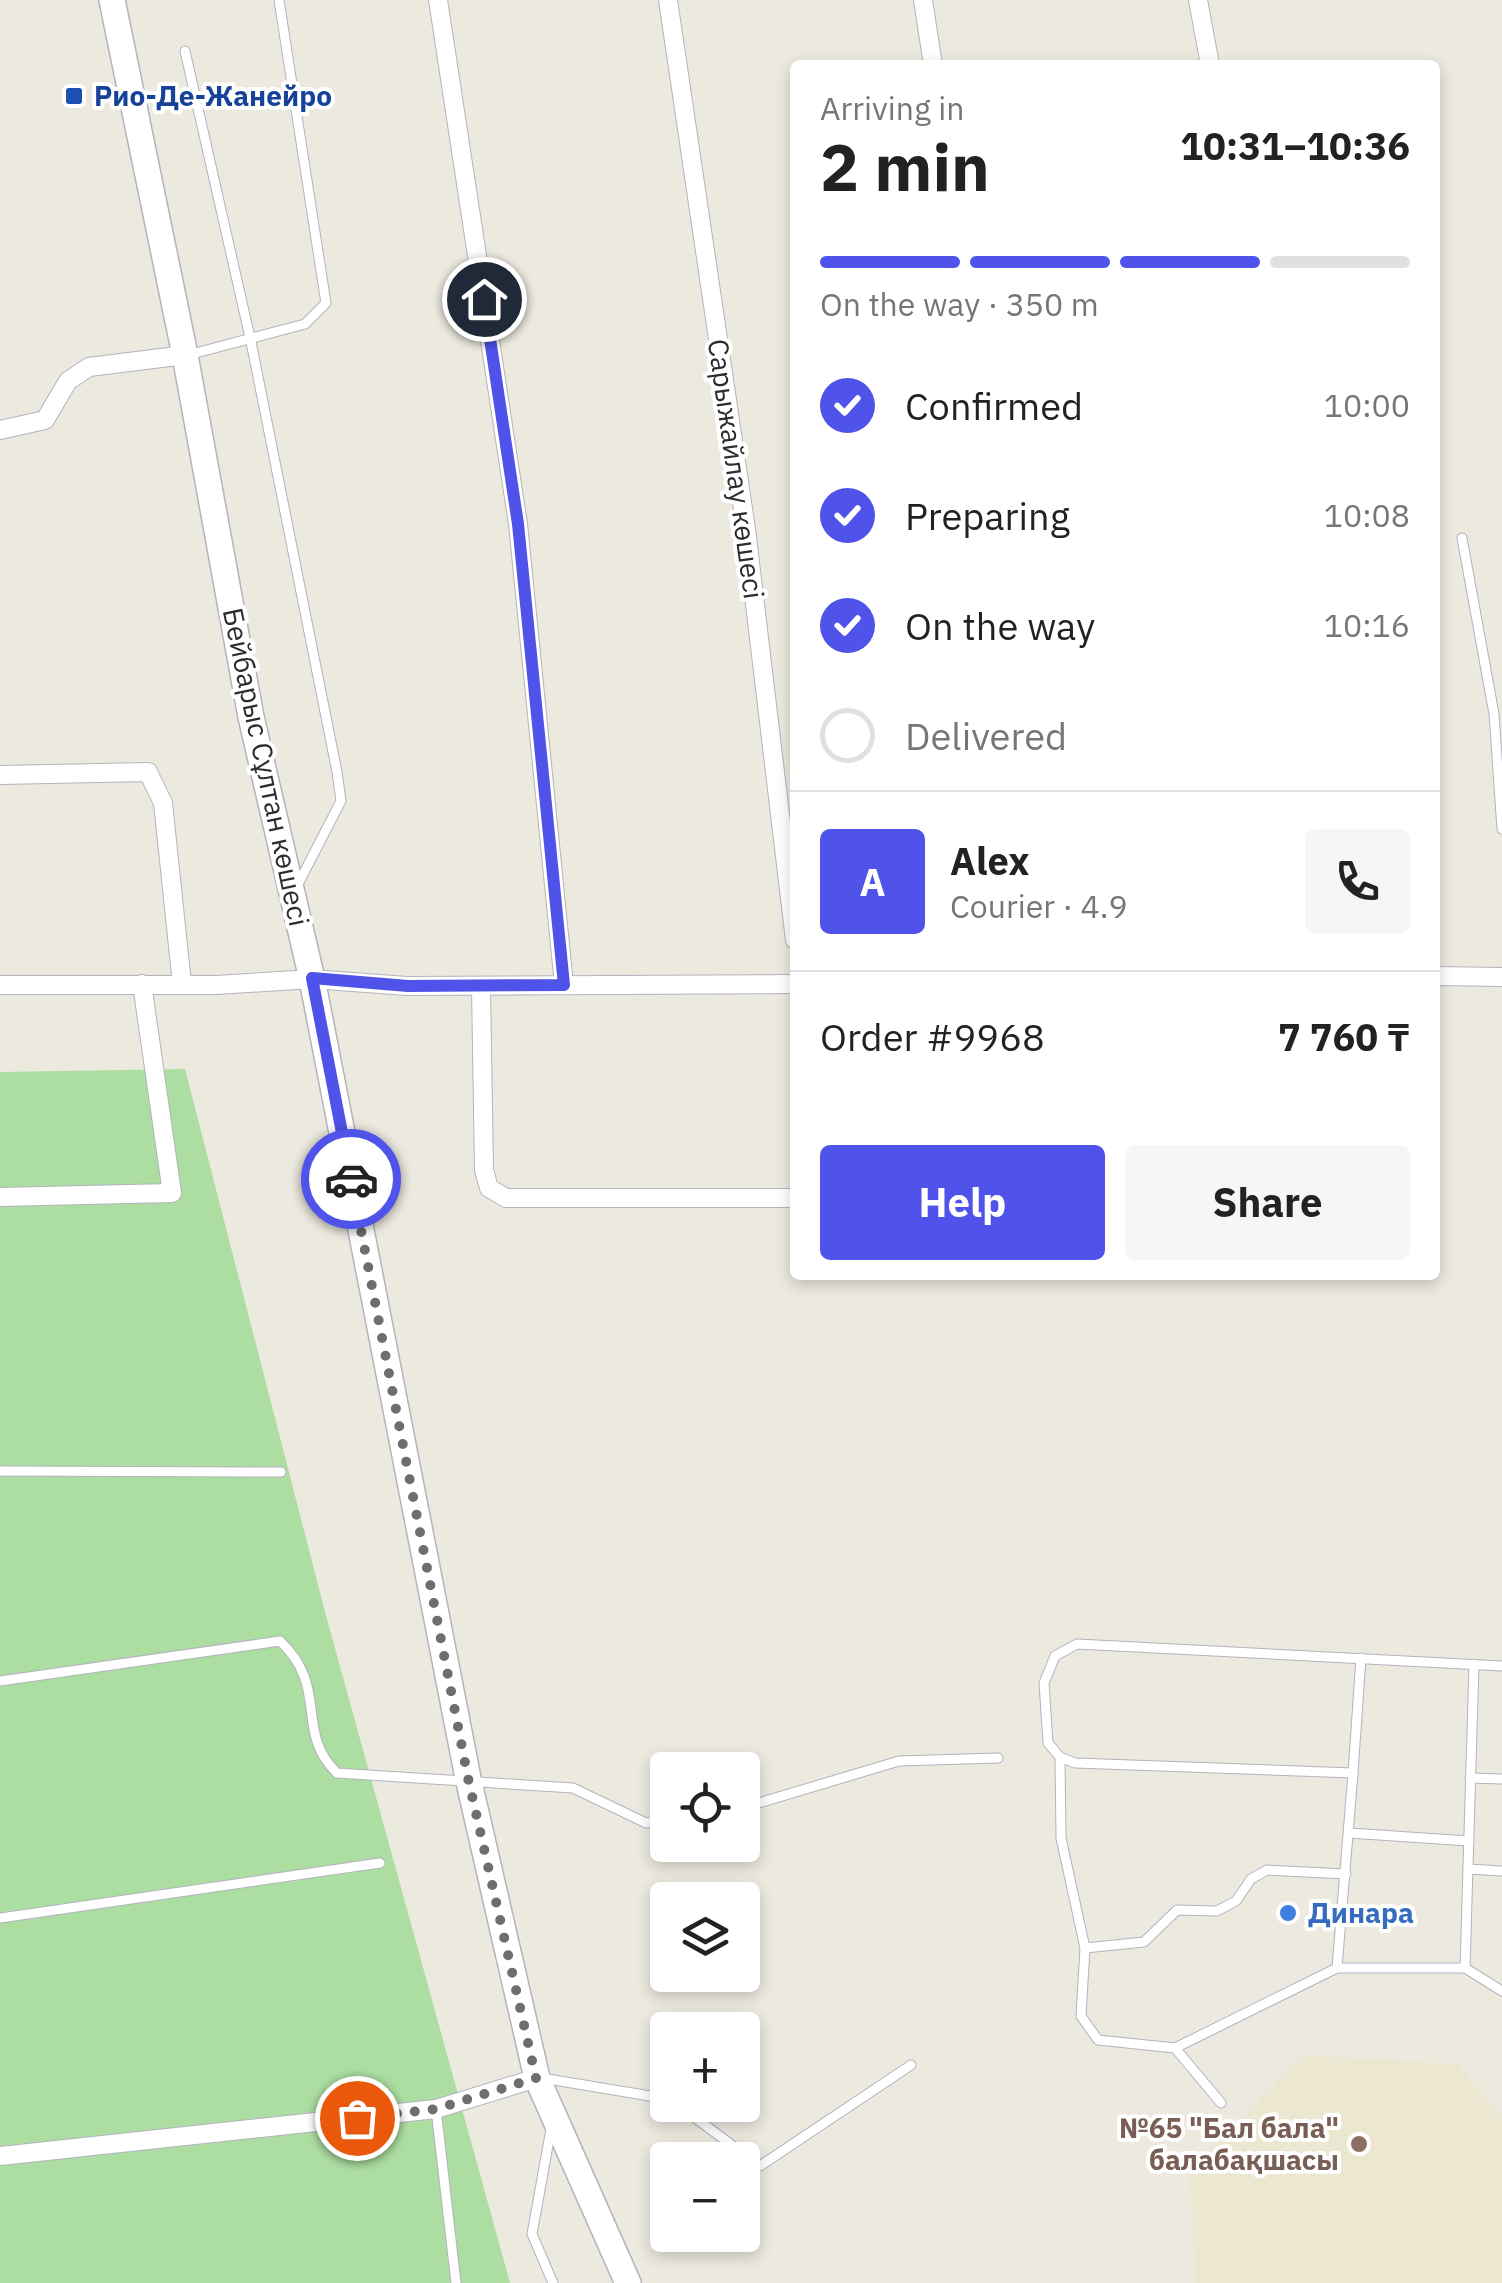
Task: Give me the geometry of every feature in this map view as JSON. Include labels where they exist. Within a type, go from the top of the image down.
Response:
[{"type":"street","name":"Бейбарыс Сұлтан көшесі","points":[[112,0],[185,355],[250,718],[312,978],[468,1778],[536,2078],[628,2283]]},
{"type":"street","points":[[438,0],[518,524],[564,985]]},
{"type":"street","name":"Сарыжайлау көшесі","points":[[668,0],[746,529],[790,898]]},
{"type":"street","points":[[923,0],[932,60]]},
{"type":"street","points":[[1198,0],[1209,60]]},
{"type":"street","points":[[0,430],[45,420],[68,381],[89,367],[185,355]]},
{"type":"street","points":[[0,774],[148,772],[163,803],[182,984]]},
{"type":"street","points":[[1440,976],[1502,976]]},
{"type":"street","points":[[0,984],[182,984],[312,978],[481,986],[790,984]]},
{"type":"street","points":[[0,1197],[172,1194],[142,984]]},
{"type":"street","points":[[481,986],[484,1170],[488,1188],[506,1198],[790,1198]]},
{"type":"street","points":[[0,2156],[436,2109],[536,2078]]},
{"type":"lane","points":[[185,355],[250,342],[305,324],[326,303],[279,0]]},
{"type":"lane","points":[[186,51],[250,342],[340,801],[292,894]]},
{"type":"lane","points":[[1462,538],[1494,714],[1502,829]]},
{"type":"lane","points":[[0,1471],[281,1472]]},
{"type":"lane","points":[[0,1681],[280,1641],[300,1660],[313,1699],[314,1738],[321,1757],[337,1772],[380,1778],[468,1778],[573,1788],[650,1822]]},
{"type":"lane","points":[[1352,1773],[1076,1763],[1060,1757],[1048,1742],[1044,1683],[1056,1656],[1077,1644],[1502,1666]]},
{"type":"lane","points":[[1337,1968],[1361,1658]]},
{"type":"lane","points":[[1465,1968],[1474,1664]]},
{"type":"lane","points":[[1060,1757],[1060,1838],[1085,1948],[1081,2016],[1088,2032],[1098,2040],[1174,2048],[1337,1968],[1465,1968],[1502,1991]]},
{"type":"lane","points":[[760,1803],[900,1761],[998,1758]]},
{"type":"lane","points":[[1470,1778],[1502,1779]]},
{"type":"lane","points":[[1349,1832],[1468,1841]]},
{"type":"lane","points":[[0,1918],[380,1863]]},
{"type":"lane","points":[[1085,1948],[1144,1942],[1176,1910],[1217,1911],[1236,1901],[1251,1879],[1267,1870],[1346,1874]]},
{"type":"lane","points":[[1468,1870],[1502,1871]]},
{"type":"lane","points":[[1174,2048],[1221,2104]]},
{"type":"lane","points":[[701,2122],[760,2166],[910,2066]]},
{"type":"lane","points":[[536,2078],[650,2096]]},
{"type":"lane","points":[[436,2109],[456,2283]]},
{"type":"lane","points":[[553,2283],[532,2234],[554,2117]]},
{"type":"shaded area","name":"№65 \"Бал бала\" балабақшасы","points":[[1304,2055],[1457,2064],[1502,2115],[1502,2283],[1196,2283],[1189,2173]]},
{"type":"green space","points":[[185,1069],[325,1612],[510,2283],[0,2283],[0,1072]]},
{"type":"way so far","points":[[351,1179],[468,1778],[536,2078],[436,2109],[357,2118]]},
{"type":"place","name":"Рио-Де-Жанейро","points":[[74,96]]},
{"type":"place","name":"Динара","points":[[1288,1913]]},
{"type":"place","name":"№65 \"Бал бала\" балабақшасы","points":[[1359,2144]]},
{"type":"route","points":[[351,1179],[312,978],[408,986],[564,985],[518,524],[484,299]]}]
